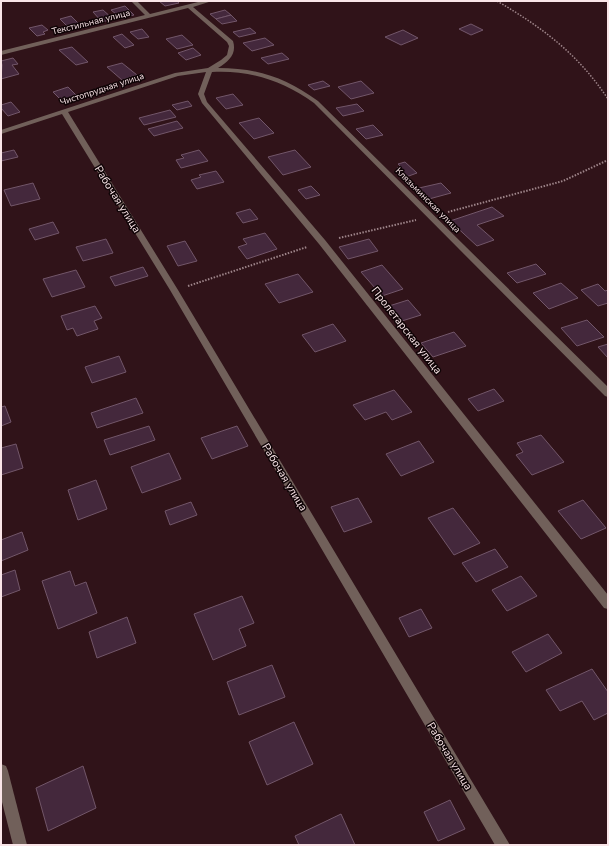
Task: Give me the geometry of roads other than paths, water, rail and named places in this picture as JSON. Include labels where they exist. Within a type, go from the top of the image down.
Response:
[{"type":"street","points":[[134,1],[150,17]]},
{"type":"street","name":"Текстильная улица","points":[[1,54],[209,1]]},
{"type":"street","points":[[189,6],[230,40],[233,48],[232,53],[224,61],[210,70]]},
{"type":"street","name":"Чистопрудная улица","points":[[1,132],[177,74],[210,70]]},
{"type":"street","name":"Клязьминская улица","points":[[210,70],[254,72],[284,81],[301,90],[316,102],[430,217],[608,392]]},
{"type":"street","name":"Пролетарская улица","points":[[210,70],[201,94],[204,102],[322,242],[608,604]]},
{"type":"street","name":"Рабочая улица","points":[[64,111],[174,290],[503,845]]},
{"type":"street","points":[[1,771],[20,845]]}]
